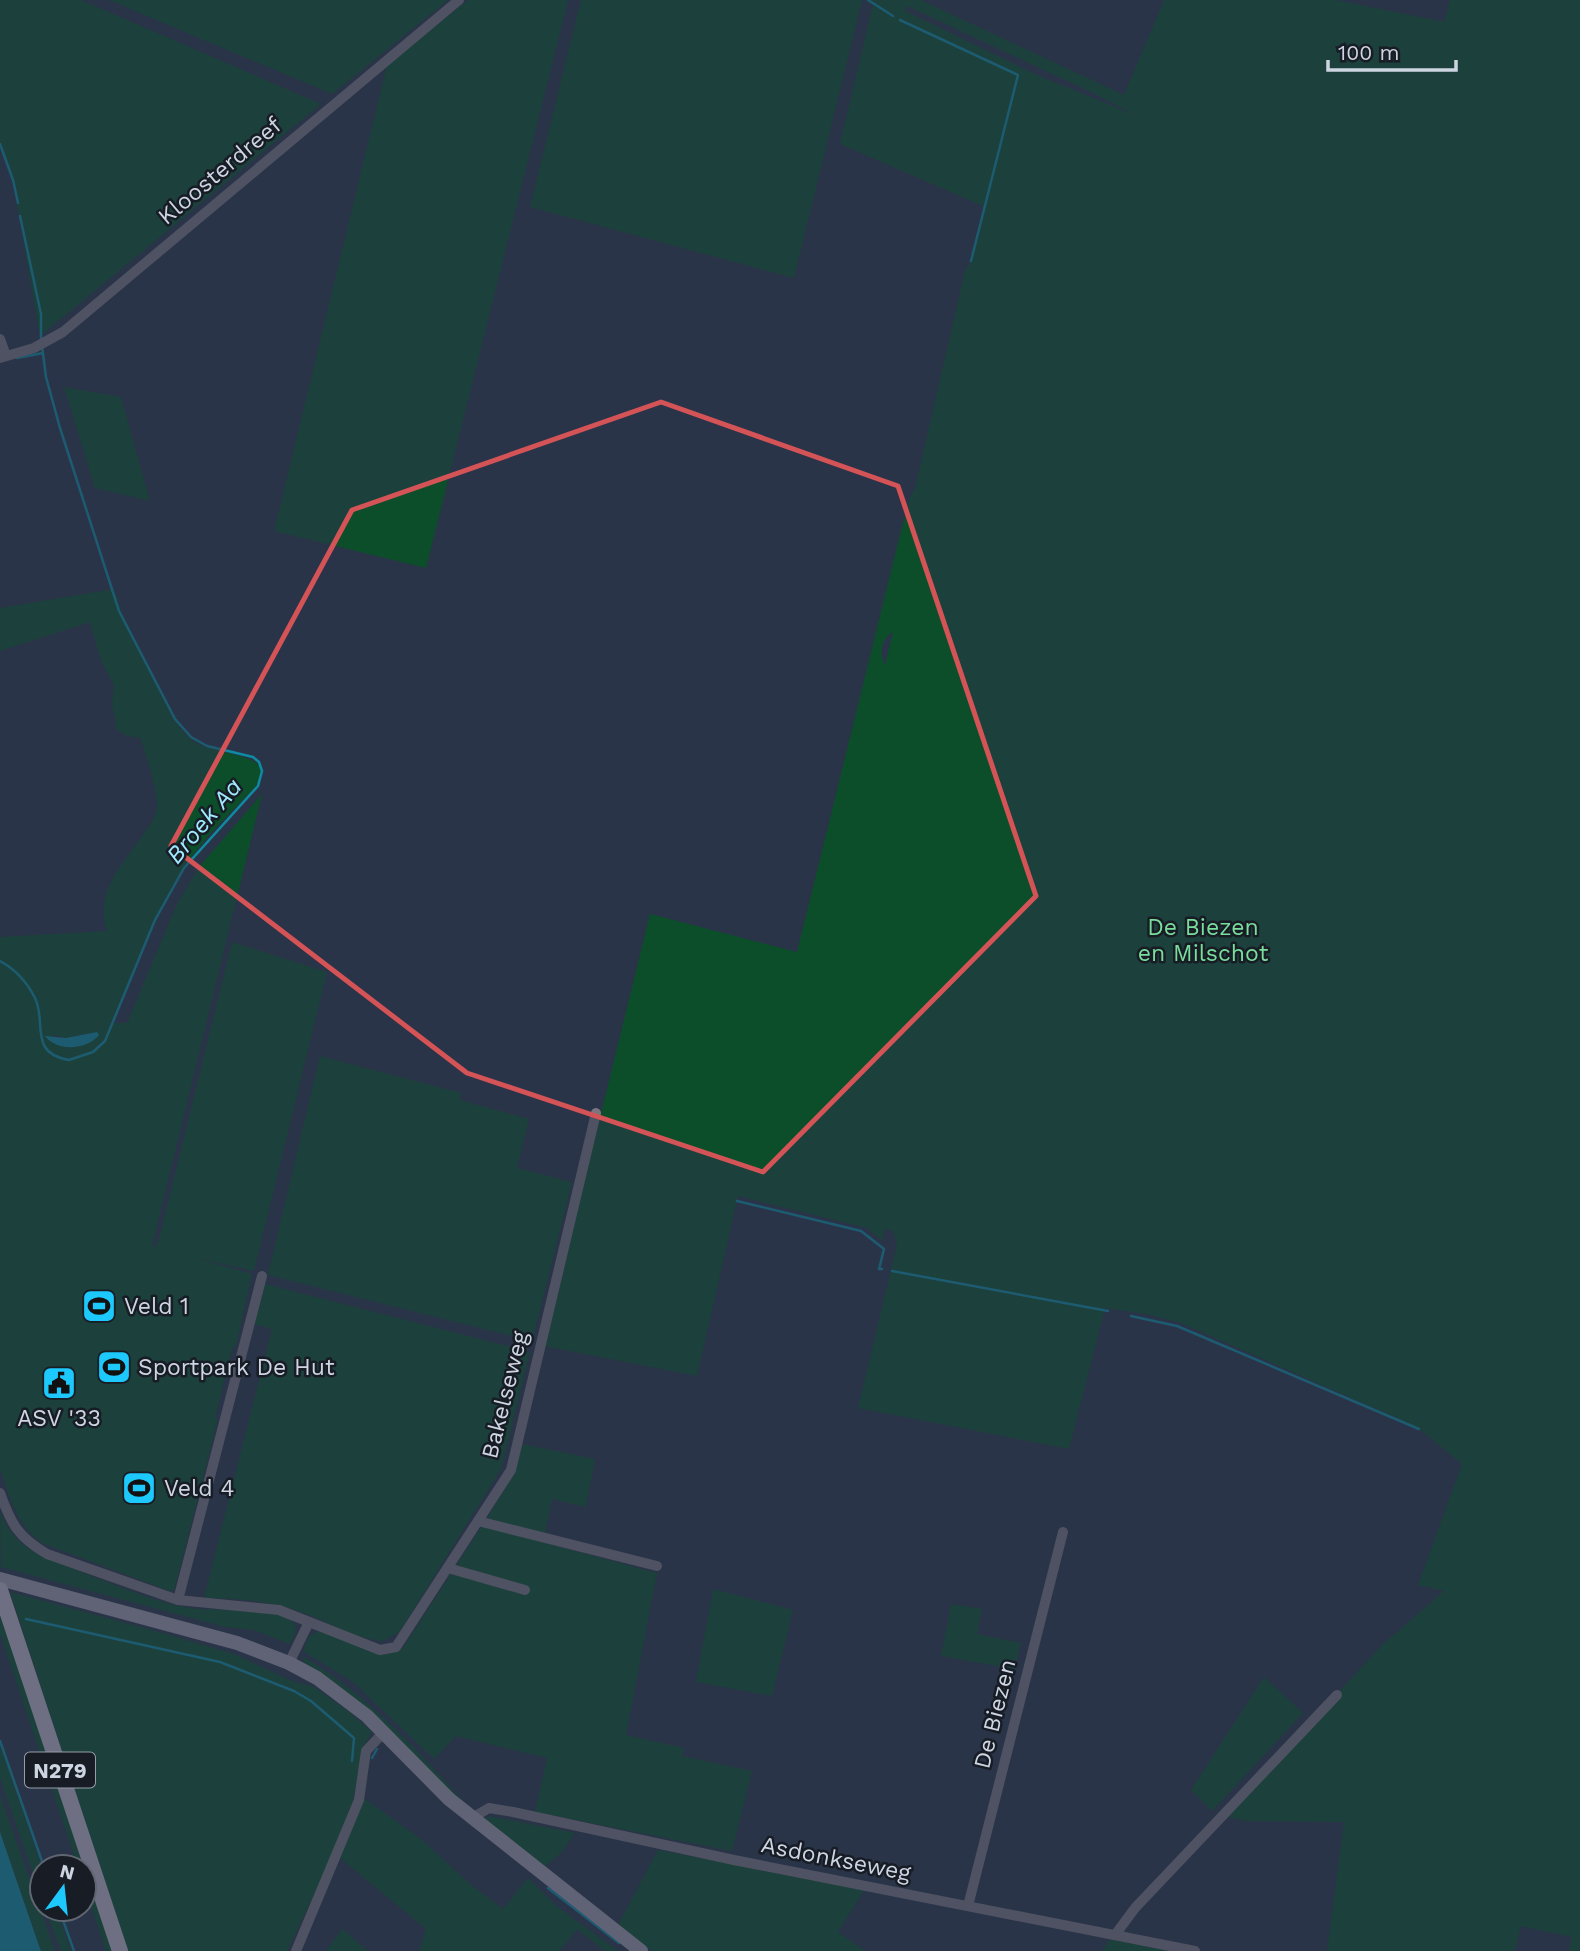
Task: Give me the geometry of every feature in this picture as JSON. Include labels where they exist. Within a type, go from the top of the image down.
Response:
[{"type":"main road","name":"N279","points":[[4,1583],[120,1951]]},
{"type":"street","name":"Kloosterdreef","points":[[3,357],[34,348],[64,332],[458,0]]},
{"type":"street","points":[[0,339],[3,357]]},
{"type":"street","name":"Bakelseweg","points":[[309,1622],[377,1649],[393,1648],[401,1642],[511,1470],[596,1113]]},
{"type":"street","points":[[178,1600],[262,1276]]},
{"type":"street","points":[[0,1493],[17,1532],[39,1549],[178,1600],[270,1608],[309,1622],[289,1662]]},
{"type":"street","points":[[478,1521],[657,1566]]},
{"type":"street","name":"De Biezen","points":[[968,1906],[1063,1532]]},
{"type":"street","points":[[448,1568],[526,1590]]},
{"type":"street","points":[[4,1583],[237,1643],[289,1662],[343,1695],[384,1732],[449,1799],[641,1951]]},
{"type":"street","points":[[1115,1935],[1135,1908],[1336,1695]]},
{"type":"street","points":[[296,1951],[359,1800],[366,1751],[384,1732]]},
{"type":"street","name":"Asdonkseweg","points":[[472,1818],[486,1809],[502,1810],[1195,1951]]},
{"type":"highlighted area","points":[[661,402],[898,486],[1036,896],[763,1172],[467,1073],[171,846],[352,510]]},
{"type":"green space","points":[[0,0],[81,0],[321,104],[40,336],[13,182],[0,146]]},
{"type":"green space","points":[[109,0],[448,0],[332,94]]},
{"type":"green space","points":[[468,0],[568,0],[426,568],[274,531],[387,65]]},
{"type":"green space","points":[[581,0],[862,0],[794,278],[530,207]]},
{"type":"green space","name":"De Biezen en Milschot","points":[[865,0],[921,0],[1124,95],[1164,0],[1336,0],[1444,22],[1450,0],[1580,0],[1580,1951],[1569,1951],[1572,1937],[1521,1926],[1515,1951],[1327,1951],[1344,1822],[1246,1821],[1224,1816],[1383,1644],[1444,1591],[1418,1585],[1462,1464],[1417,1427],[1181,1323],[1147,1314],[1105,1308],[1069,1449],[858,1408],[897,1245],[893,1231],[885,1229],[882,1241],[867,1228],[738,1196],[697,1376],[544,1346],[650,914],[797,952],[898,543],[910,497],[915,488],[965,271],[971,261],[985,207],[840,144],[873,4]],"holes":[[[907,6],[1095,94],[1137,116],[1037,75],[905,11]],[[893,632],[885,665],[882,647]]]},
{"type":"green space","points":[[64,387],[121,397],[150,501],[95,488]]},
{"type":"green space","points":[[114,589],[134,639],[182,730],[200,745],[249,759],[261,768],[261,777],[256,786],[209,835],[186,864],[157,919],[113,1023],[127,1023],[177,904],[199,867],[262,794],[152,1246],[156,1247],[161,1231],[232,942],[327,972],[254,1271],[195,1258],[252,1274],[236,1346],[233,1346],[215,1418],[218,1419],[172,1592],[42,1543],[20,1519],[0,1469],[0,937],[107,931],[104,902],[108,889],[121,865],[152,822],[157,806],[151,772],[140,738],[127,736],[117,730],[112,704],[114,685],[101,661],[90,622],[0,651],[0,608]],"holes":[[[97,1032],[71,1047],[48,1040],[54,1035],[66,1038]]]},
{"type":"green space","points":[[320,1056],[461,1093],[460,1100],[529,1119],[517,1168],[572,1182],[532,1341],[268,1275]]},
{"type":"green space","points":[[265,1284],[530,1352],[501,1469],[399,1632],[383,1641],[362,1637],[277,1605],[204,1598],[272,1329],[254,1324]]},
{"type":"green space","points":[[522,1444],[595,1459],[586,1507],[552,1499],[545,1534],[487,1518],[514,1474]]},
{"type":"green space","points":[[0,1511],[8,1528],[19,1541],[50,1560],[180,1606],[260,1611],[283,1616],[294,1623],[294,1636],[289,1644],[254,1630],[225,1627],[1,1567]]},
{"type":"green space","points":[[482,1526],[657,1573],[626,1735],[684,1748],[682,1756],[752,1771],[732,1851],[535,1812],[547,1758],[456,1736],[434,1759],[354,1683],[303,1651],[309,1636],[319,1631],[385,1655],[403,1648]]},
{"type":"green space","points":[[713,1589],[793,1610],[772,1696],[696,1682]]},
{"type":"green space","points":[[10,1592],[234,1654],[292,1681],[314,1687],[372,1732],[364,1746],[352,1804],[323,1876],[287,1951],[127,1951],[98,1862],[98,1853],[95,1853]]},
{"type":"green space","points":[[0,1603],[82,1853],[73,1853],[0,1633]]},
{"type":"green space","points":[[951,1604],[982,1609],[977,1634],[1021,1643],[1014,1669],[941,1656]]},
{"type":"green space","points":[[302,1656],[349,1688],[392,1725],[469,1808],[306,1667]]},
{"type":"green space","points":[[1264,1677],[1303,1713],[1212,1811],[1191,1790]]},
{"type":"green space","points":[[0,1745],[37,1853],[28,1853],[28,1859],[0,1778]]},
{"type":"green space","points":[[0,1795],[28,1874],[28,1914],[0,1832]]},
{"type":"green space","points":[[365,1799],[421,1839],[470,1884],[503,1909],[528,1878],[555,1905],[618,1951],[605,1951],[577,1929],[560,1951],[419,1951],[426,1929],[339,1857]]},
{"type":"green space","points":[[488,1817],[575,1833],[562,1852],[543,1868],[484,1819]]},
{"type":"green space","points":[[658,1850],[864,1890],[838,1932],[865,1951],[652,1951],[618,1925]]},
{"type":"green space","points":[[98,1902],[114,1951],[106,1951],[97,1923]]},
{"type":"green space","points":[[31,1923],[45,1923],[55,1951],[41,1951]]},
{"type":"green space","points":[[50,1923],[61,1923],[71,1951],[61,1951]]},
{"type":"green space","points":[[342,1929],[368,1951],[326,1951]]},
{"type":"green space","points":[[1110,1939],[1169,1951],[1102,1951]]},
{"type":"water","points":[[97,1032],[99,1035],[94,1040],[72,1047],[57,1045],[45,1036],[66,1038]]},
{"type":"water","points":[[0,1832],[28,1914],[28,1923],[31,1923],[41,1951],[0,1951]]},
{"type":"waterway","points":[[868,0],[893,16]]},
{"type":"waterway","points":[[900,20],[1018,75],[971,261]]},
{"type":"waterway","name":"Broek Aa","points":[[0,144],[18,203]]},
{"type":"waterway","name":"Broek Aa","points":[[20,216],[41,314],[41,338]]},
{"type":"waterway","name":"Broek Aa","points":[[0,961],[20,976],[35,998],[41,1036],[48,1051],[69,1060],[93,1052],[105,1041],[155,920],[184,868],[258,786],[262,771],[259,762],[253,757],[207,746],[191,737],[175,719],[119,611],[60,428],[46,377],[42,346]]},
{"type":"waterway","points":[[17,358],[43,353]]},
{"type":"waterway","points":[[737,1201],[861,1231],[884,1249],[879,1269],[882,1269]]},
{"type":"waterway","points":[[892,1271],[1108,1311]]},
{"type":"waterway","points":[[1131,1316],[1177,1326],[1419,1429]]},
{"type":"waterway","points":[[26,1619],[220,1662],[294,1691],[311,1701],[354,1738],[352,1761]]},
{"type":"waterway","points":[[0,1741],[39,1853]]},
{"type":"waterway","points":[[372,1758],[377,1749]]},
{"type":"waterway","points":[[548,1888],[619,1943]]},
{"type":"waterway","points":[[64,1923],[74,1951]]},
{"type":"place","name":"Veld 1","points":[[99,1306]]},
{"type":"place","name":"Sportpark De Hut","points":[[114,1367]]},
{"type":"place","name":"ASV '33","points":[[59,1383]]},
{"type":"place","name":"Veld 4","points":[[139,1488]]}]
